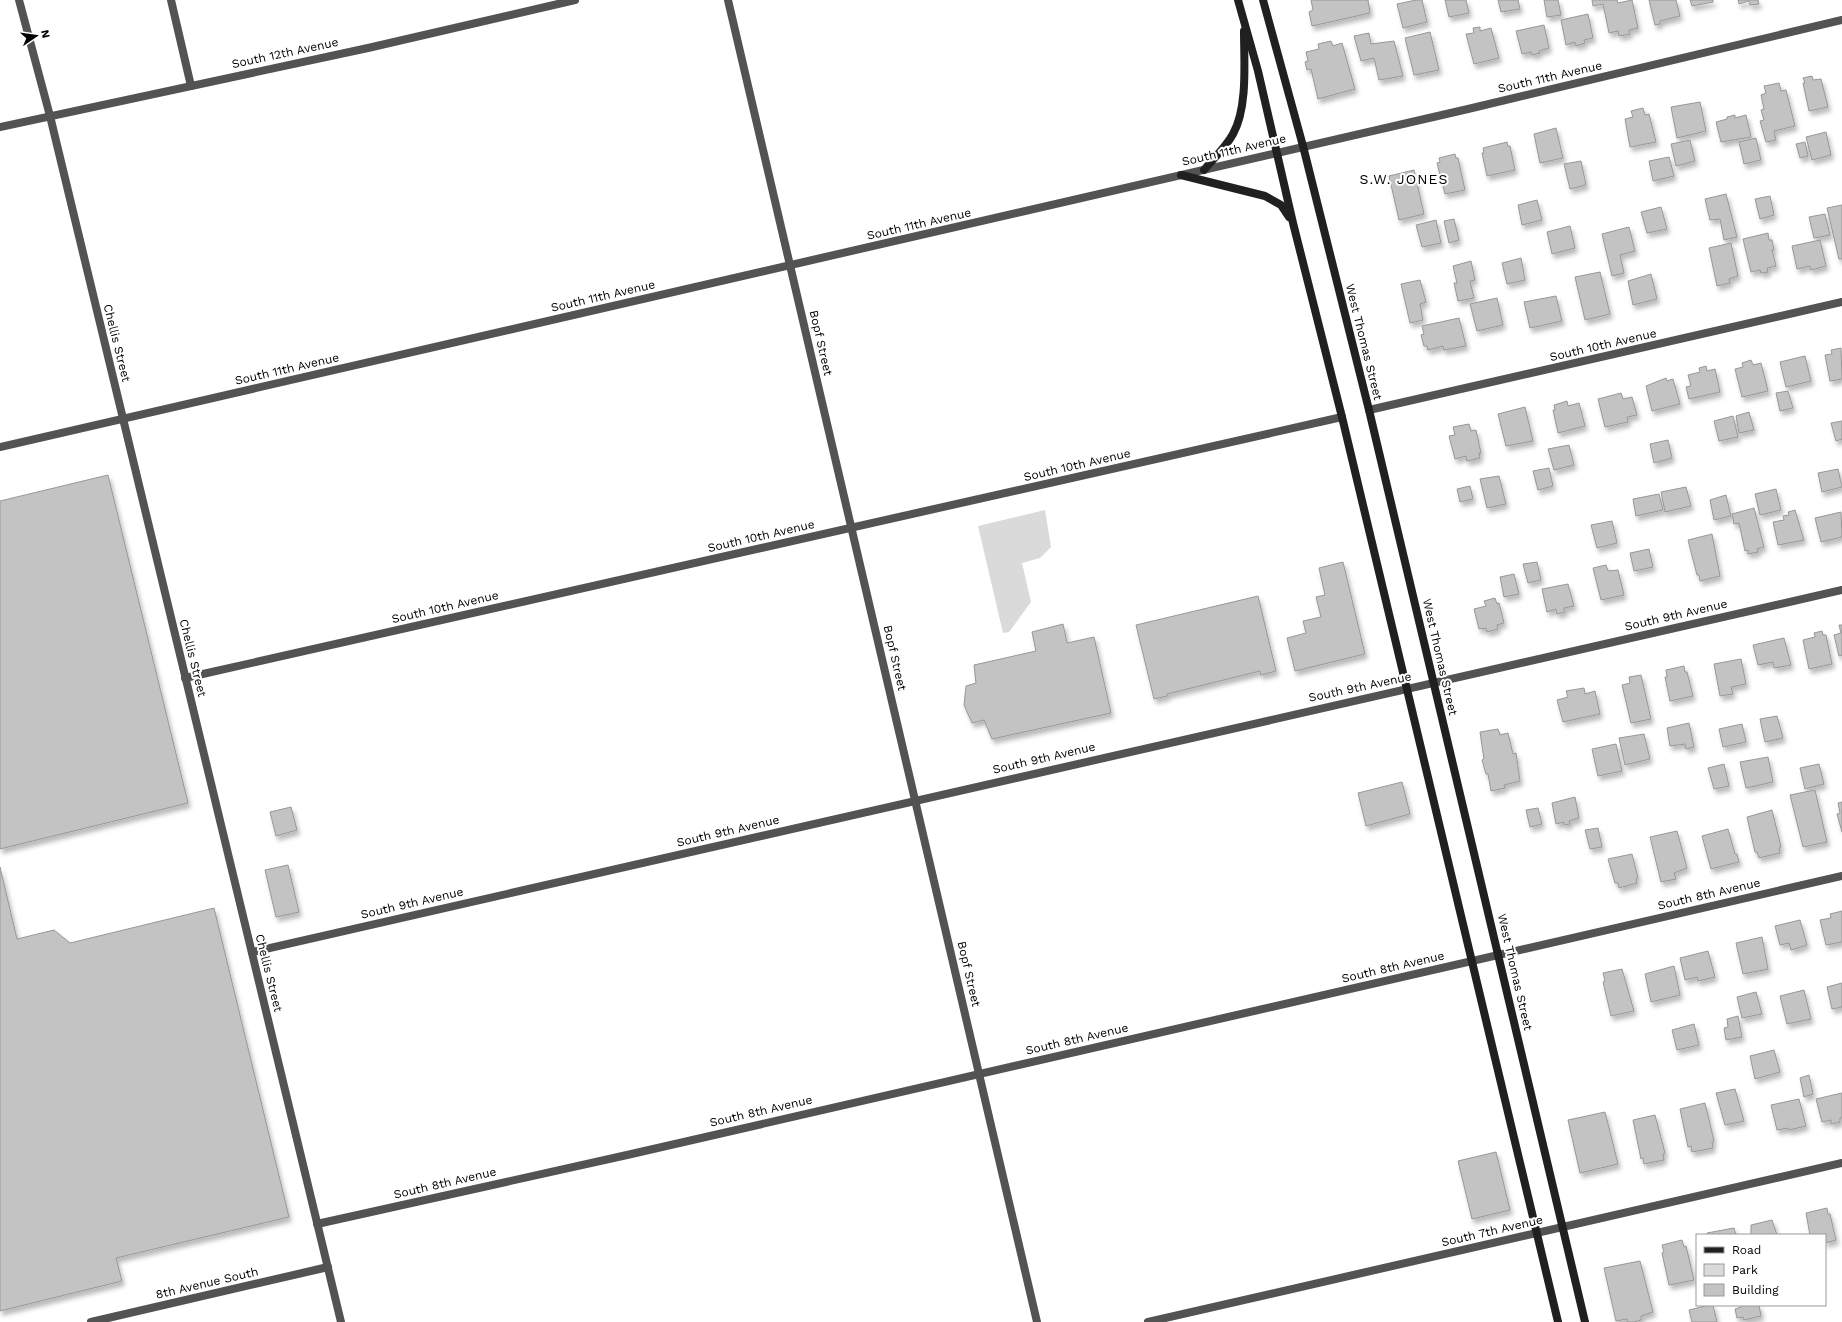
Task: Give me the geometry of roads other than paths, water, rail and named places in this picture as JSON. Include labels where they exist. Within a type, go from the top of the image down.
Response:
[{"type":"main road","points":[[1238,0],[1258,71],[1293,223],[1342,417],[1558,1322]]},
{"type":"main road","name":"West Thomas Street","points":[[1263,0],[1303,146],[1369,410],[1585,1322]]},
{"type":"main road","points":[[1204,170],[1230,139],[1239,118],[1244,82],[1244,20]]},
{"type":"main road","points":[[1181,175],[1265,196],[1281,205],[1293,223]]},
{"type":"street","name":"Chellis Street","points":[[18,0],[50,116],[341,1322]]},
{"type":"street","points":[[171,0],[191,86]]},
{"type":"street","name":"South 12th Avenue","points":[[0,127],[575,0]]},
{"type":"street","name":"Bopf Street","points":[[728,0],[1037,1322]]},
{"type":"street","name":"South 11th Avenue","points":[[0,448],[1204,170],[1842,20]]},
{"type":"street","name":"South 10th Avenue","points":[[1369,410],[1842,302]]},
{"type":"street","name":"South 10th Avenue","points":[[185,678],[1342,417]]},
{"type":"street","name":"South 9th Avenue","points":[[252,952],[1184,738],[1434,683],[1842,590]]},
{"type":"street","name":"South 8th Avenue","points":[[317,1224],[980,1074],[1842,876]]},
{"type":"street","name":"South 7th Avenue","points":[[1148,1322],[1842,1163]]},
{"type":"street","name":"8th Avenue South","points":[[91,1322],[328,1267]]},
{"type":"district","name":"S.W. JONES","points":[[1404,179]]}]
